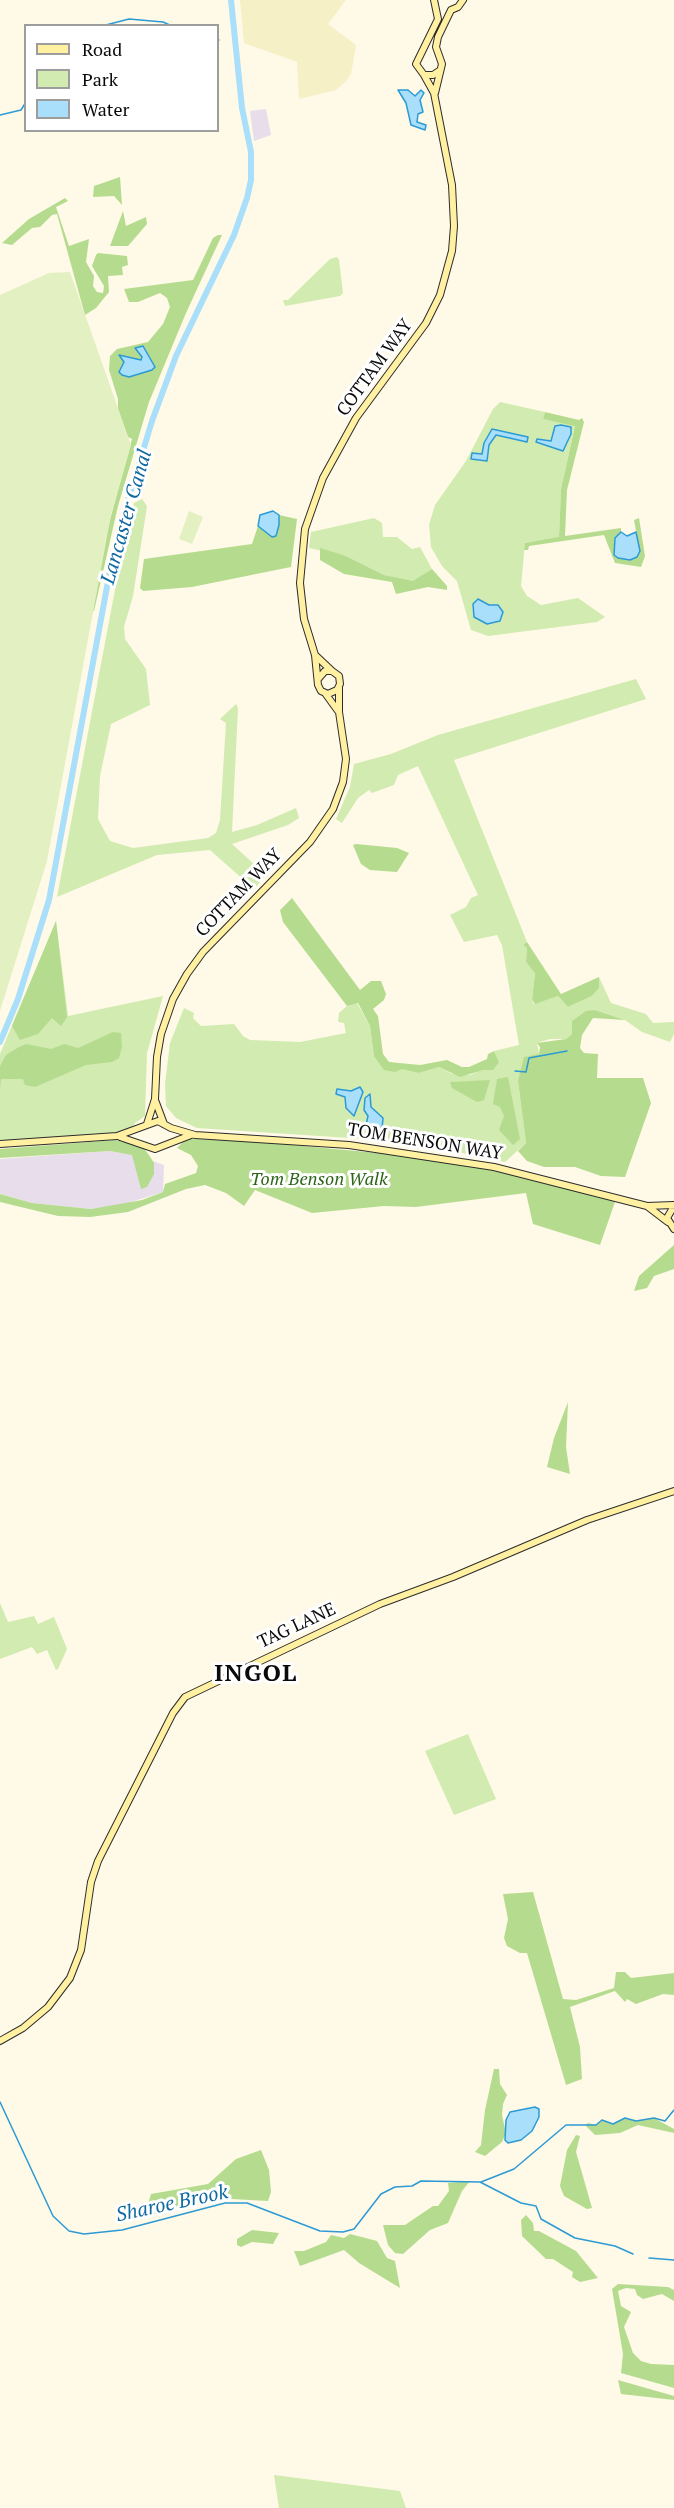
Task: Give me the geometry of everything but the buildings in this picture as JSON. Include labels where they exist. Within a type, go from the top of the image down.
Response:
[{"type":"main road","points":[[435,2],[443,9],[451,10],[458,7],[463,0]]},
{"type":"main road","points":[[435,2],[438,19],[416,64],[424,75],[433,75],[441,68],[438,37],[451,10]]},
{"type":"main road","points":[[420,54],[430,50],[438,53]]},
{"type":"main road","name":"COTTAM WAY","points":[[434,93],[441,68]]},
{"type":"main road","name":"COTTAM WAY","points":[[318,679],[315,655],[304,620],[300,583],[305,528],[323,478],[356,418],[426,323],[440,295],[452,251],[454,203],[434,93],[424,75]]},
{"type":"main road","name":"COTTAM WAY","points":[[315,655],[332,671]]},
{"type":"main road","points":[[325,671],[332,671],[339,676],[339,687],[332,693],[325,693],[319,688],[318,679],[325,671]]},
{"type":"main road","name":"COTTAM WAY","points":[[146,1125],[155,1099],[157,1057],[161,1034],[173,999],[187,974],[215,938],[310,842],[333,809],[343,782],[346,759],[345,740],[339,712],[339,687]]},
{"type":"main road","name":"COTTAM WAY","points":[[325,693],[339,712]]},
{"type":"main road","name":"COTTAM WAY","points":[[155,1099],[166,1126]]},
{"type":"main road","points":[[0,1144],[117,1136],[153,1121],[166,1126],[170,1135],[167,1143],[159,1149],[117,1136]]},
{"type":"main road","points":[[146,1125],[142,1134],[146,1145]]},
{"type":"main road","name":"TOM BENSON WAY","points":[[166,1126],[195,1135],[349,1144],[494,1167],[646,1206],[674,1229]]},
{"type":"main road","name":"TOM BENSON WAY","points":[[167,1143],[195,1135]]},
{"type":"main road","points":[[668,1222],[668,1214],[674,1205]]},
{"type":"main road","name":"TOM BENSON WAY","points":[[646,1206],[674,1205]]},
{"type":"main road","name":"TAG LANE","points":[[0,2041],[23,2028],[48,2007],[76,1966],[81,1950],[91,1882],[98,1861],[173,1713],[185,1696],[380,1604],[453,1577],[587,1520],[674,1491]]},
{"type":"shaded area","points":[[240,0],[346,0],[328,24],[356,45],[351,74],[346,81],[336,90],[299,99],[297,62],[244,43]]},
{"type":"shaded area","points":[[266,109],[271,135],[254,141],[250,111]]},
{"type":"shaded area","points":[[110,1151],[136,1155],[164,1165],[163,1192],[121,1205],[91,1209],[32,1203],[0,1194],[0,1159]]},
{"type":"green space","points":[[120,177],[122,205],[114,196],[93,197],[94,186]]},
{"type":"green space","points":[[65,198],[68,201],[56,207],[69,246],[89,239],[86,262],[94,276],[93,286],[97,292],[103,293],[104,286],[92,266],[96,255],[98,253],[127,256],[128,265],[122,267],[123,275],[108,276],[109,292],[96,308],[85,315],[57,214],[52,215],[40,227],[32,228],[12,245],[2,243],[29,219]]},
{"type":"green space","points":[[123,211],[126,226],[146,217],[147,224],[128,246],[110,246]]},
{"type":"green space","points":[[222,235],[149,402],[118,506],[94,611],[72,613],[108,527],[132,439],[128,437],[118,410],[118,399],[109,370],[110,356],[117,349],[148,342],[163,324],[170,307],[167,298],[160,293],[138,302],[129,302],[124,289],[193,280],[213,238]]},
{"type":"green space","points":[[337,257],[343,293],[340,296],[285,306],[283,300],[288,300],[330,259]]},
{"type":"green space","points":[[70,272],[131,445],[111,515],[47,861],[0,1011],[0,295],[49,273]]},
{"type":"green space","points":[[500,402],[545,412],[543,419],[575,425],[561,489],[559,538],[525,543],[521,586],[527,596],[541,605],[578,598],[605,617],[597,622],[488,636],[471,630],[457,581],[442,566],[431,547],[429,525],[435,505],[466,461],[493,409]]},
{"type":"green space","points":[[545,412],[579,420],[582,418],[584,422],[567,490],[565,536],[621,528],[621,532],[615,538],[640,552],[634,520],[639,518],[645,556],[641,567],[615,563],[604,535],[529,546],[528,550],[524,550],[525,543],[559,537],[561,489],[575,426],[543,419]]},
{"type":"green space","points":[[142,499],[147,506],[133,596],[124,627],[125,639],[146,669],[150,705],[111,724],[100,776],[98,819],[110,841],[133,848],[208,838],[216,833],[220,820],[226,723],[220,719],[236,704],[238,708],[232,832],[257,825],[296,808],[299,818],[288,825],[232,844],[266,875],[254,889],[210,850],[157,855],[57,897],[118,574],[134,503]]},
{"type":"green space","points":[[189,511],[203,517],[192,544],[179,539]]},
{"type":"green space","points":[[279,515],[297,519],[291,567],[192,587],[143,591],[140,588],[144,559],[252,544],[258,526],[272,536],[276,536]]},
{"type":"green space","points":[[374,518],[382,523],[383,537],[397,537],[412,549],[420,547],[432,569],[413,582],[384,575],[346,556],[309,548],[311,532]]},
{"type":"green space","points":[[320,548],[346,556],[384,575],[413,581],[432,569],[447,586],[447,590],[428,587],[396,594],[392,582],[344,574],[320,560]]},
{"type":"green space","points":[[636,679],[646,699],[454,760],[527,942],[523,945],[527,948],[526,962],[535,972],[532,999],[534,1004],[558,996],[568,1007],[592,996],[599,988],[599,977],[611,1003],[646,1014],[653,1023],[674,1022],[674,1034],[670,1042],[642,1032],[625,1020],[595,1010],[574,1027],[572,1034],[566,1039],[550,1039],[537,1043],[539,1054],[518,1081],[526,1143],[505,1162],[411,1142],[197,1128],[176,1118],[166,1106],[165,1084],[170,1043],[184,1008],[194,1013],[193,1018],[201,1026],[234,1024],[243,1036],[250,1040],[300,1042],[346,1033],[344,1023],[338,1022],[339,1013],[347,1006],[357,1003],[370,1026],[374,1056],[419,1073],[439,1067],[452,1074],[470,1075],[499,1062],[494,1051],[519,1045],[502,945],[497,935],[464,942],[450,915],[466,907],[471,898],[478,895],[418,766],[398,775],[394,785],[372,793],[369,790],[358,798],[342,823],[336,819],[350,787],[354,764],[391,754],[438,735]]},
{"type":"green space","points":[[353,845],[397,848],[409,853],[397,872],[370,870],[361,864]]},
{"type":"green space","points":[[292,898],[360,990],[371,981],[381,981],[386,994],[384,1000],[373,1009],[378,1016],[383,1054],[389,1062],[420,1065],[447,1060],[462,1067],[469,1067],[487,1059],[488,1054],[494,1051],[499,1062],[493,1070],[483,1070],[460,1077],[439,1067],[419,1073],[402,1069],[395,1072],[384,1070],[374,1056],[370,1026],[358,1003],[347,1006],[283,922],[280,910]]},
{"type":"green space","points":[[56,921],[68,1016],[163,996],[147,1053],[145,1116],[135,1123],[130,1133],[0,1141],[0,1054]]},
{"type":"green space","points":[[56,921],[67,1017],[61,1026],[52,1018],[38,1034],[20,1040],[12,1026]]},
{"type":"green space","points":[[527,942],[561,994],[599,977],[599,988],[592,996],[568,1007],[558,996],[535,1004],[532,999],[535,973],[526,962],[527,948],[523,945]]},
{"type":"green space","points":[[595,1010],[625,1020],[593,1018],[582,1035],[580,1048],[584,1053],[598,1054],[597,1078],[643,1078],[651,1103],[625,1177],[601,1176],[575,1167],[544,1167],[527,1161],[518,1151],[526,1143],[518,1081],[524,1057],[539,1054],[540,1047],[537,1043],[566,1039],[572,1034],[572,1021],[586,1011]]},
{"type":"green space","points":[[113,1032],[121,1033],[122,1047],[119,1058],[112,1062],[86,1065],[35,1087],[25,1085],[23,1079],[1,1079],[0,1089],[0,1066],[6,1055],[19,1047],[26,1044],[51,1049],[64,1044],[78,1048]]},
{"type":"green space","points":[[508,1077],[520,1139],[513,1145],[499,1130],[504,1116],[500,1107],[493,1104],[497,1079]]},
{"type":"green space","points":[[490,1080],[484,1100],[477,1102],[452,1088],[450,1082]]},
{"type":"green space","name":"Tom Benson Walk","points":[[186,1139],[238,1140],[410,1156],[497,1169],[615,1202],[600,1245],[533,1224],[526,1193],[416,1207],[384,1206],[312,1213],[255,1190],[244,1206],[226,1193],[205,1185],[186,1189],[128,1212],[90,1217],[58,1216],[0,1202],[0,1194],[32,1203],[91,1209],[142,1200],[163,1192],[165,1184],[196,1173],[198,1166],[191,1155],[177,1148]]},
{"type":"green space","points":[[115,1140],[142,1146],[149,1155],[154,1163],[154,1174],[147,1187],[141,1189],[132,1155],[110,1151],[0,1158],[0,1149]]},
{"type":"green space","points":[[674,1245],[674,1269],[654,1276],[647,1288],[634,1291],[639,1276]]},
{"type":"green space","points":[[568,1402],[566,1447],[570,1474],[547,1467],[554,1438]]},
{"type":"green space","points":[[0,1603],[8,1622],[34,1616],[38,1624],[54,1617],[67,1649],[58,1669],[56,1670],[47,1650],[37,1654],[32,1647],[0,1659]]},
{"type":"green space","points":[[468,1734],[496,1799],[454,1815],[425,1751]]},
{"type":"green space","points":[[533,1892],[563,1999],[576,2000],[614,1988],[616,1972],[625,1972],[631,1978],[674,1973],[674,1995],[663,1994],[636,2004],[627,1999],[625,2002],[615,1991],[570,2007],[580,2047],[582,2079],[566,2085],[527,1953],[520,1953],[507,1946],[504,1938],[508,1919],[503,1894]]},
{"type":"green space","points":[[494,2069],[499,2069],[500,2084],[507,2095],[502,2115],[506,2133],[502,2142],[485,2156],[475,2152],[481,2145],[485,2110]]},
{"type":"green space","points":[[625,2118],[636,2121],[654,2118],[674,2129],[674,2133],[638,2125],[620,2133],[595,2135],[585,2125],[588,2123],[596,2125],[602,2120],[613,2124]]},
{"type":"green space","points":[[576,2135],[580,2136],[576,2152],[592,2208],[587,2209],[564,2196],[560,2186],[567,2150]]},
{"type":"green space","points":[[261,2150],[269,2170],[271,2192],[268,2201],[214,2198],[150,2215],[148,2204],[151,2194],[208,2184],[236,2159]]},
{"type":"green space","points":[[470,2181],[462,2191],[448,2223],[430,2230],[403,2254],[395,2253],[388,2245],[383,2225],[405,2225],[433,2206],[438,2206],[449,2191],[448,2183]]},
{"type":"green space","points":[[526,2215],[533,2223],[534,2231],[539,2231],[576,2251],[598,2278],[580,2282],[572,2277],[573,2272],[553,2259],[546,2259],[522,2236],[521,2220]]},
{"type":"green space","points":[[252,2230],[279,2233],[273,2244],[252,2242],[241,2247],[237,2245],[237,2239]]},
{"type":"green space","points":[[350,2234],[377,2241],[387,2258],[395,2261],[400,2288],[359,2263],[344,2250],[300,2266],[294,2251],[304,2251],[326,2242],[331,2235],[344,2238]]},
{"type":"green space","points":[[618,2284],[668,2287],[674,2290],[674,2301],[662,2294],[643,2299],[637,2295],[635,2289],[626,2288],[618,2291],[621,2306],[631,2312],[624,2327],[633,2353],[641,2361],[651,2364],[674,2365],[674,2388],[621,2373],[623,2354],[612,2289]]},
{"type":"green space","points":[[618,2380],[674,2396],[674,2400],[621,2394]]},
{"type":"green space","points":[[274,2475],[400,2491],[406,2508],[279,2508]]},
{"type":"water","points":[[398,90],[408,90],[415,96],[421,90],[424,93],[420,100],[423,112],[418,114],[417,122],[426,125],[425,130],[411,125],[406,103]]},
{"type":"water","points":[[143,346],[155,367],[129,377],[122,375],[119,372],[124,362],[119,355],[141,360],[142,357],[135,348]]},
{"type":"water","points":[[555,426],[571,427],[571,434],[563,451],[536,442],[537,439],[551,441]]},
{"type":"water","points":[[492,429],[528,437],[527,442],[496,435],[489,445],[487,461],[471,459],[472,453],[482,454],[484,443]]},
{"type":"water","points":[[273,511],[279,515],[279,525],[276,536],[272,537],[258,526],[260,515]]},
{"type":"water","points":[[621,532],[627,536],[636,532],[640,551],[637,557],[630,560],[614,555],[615,538]]},
{"type":"water","points":[[478,599],[489,605],[498,605],[503,612],[500,621],[487,624],[474,617],[473,604]]},
{"type":"water","points":[[360,1087],[363,1092],[354,1116],[346,1108],[345,1097],[336,1094],[337,1089],[351,1091]]},
{"type":"water","points":[[370,1094],[371,1107],[383,1118],[382,1129],[377,1133],[370,1131],[366,1125],[368,1116],[364,1110],[365,1098]]},
{"type":"water","points":[[535,2107],[539,2109],[539,2117],[532,2131],[521,2140],[508,2143],[505,2140],[506,2120],[510,2112]]},
{"type":"waterway","name":"Lancaster Canal","points":[[0,1042],[18,999],[49,900],[109,576],[126,507],[152,421],[176,356],[234,235],[251,180],[251,152],[242,108],[231,0]]},
{"type":"waterway","points":[[110,24],[129,19],[168,24]]},
{"type":"waterway","points":[[0,115],[21,110],[24,105]]},
{"type":"waterway","points":[[515,1071],[526,1072],[529,1058],[567,1051]]},
{"type":"waterway","name":"Sharoe Brook","points":[[0,2102],[53,2216],[69,2231],[84,2234],[122,2230],[225,2203],[247,2203],[320,2231],[343,2232],[354,2229],[381,2194],[395,2187],[412,2186],[421,2181],[480,2182],[521,2203],[536,2206],[541,2219],[575,2238],[615,2246],[633,2254]]},
{"type":"waterway","points":[[481,2182],[514,2169],[566,2125],[596,2125],[602,2120],[613,2124],[625,2118],[636,2121],[654,2118],[665,2121],[674,2110]]},
{"type":"waterway","name":"Sharoe Brook","points":[[649,2258],[674,2260]]},
{"type":"district","name":"INGOL","points":[[256,1674]]}]
